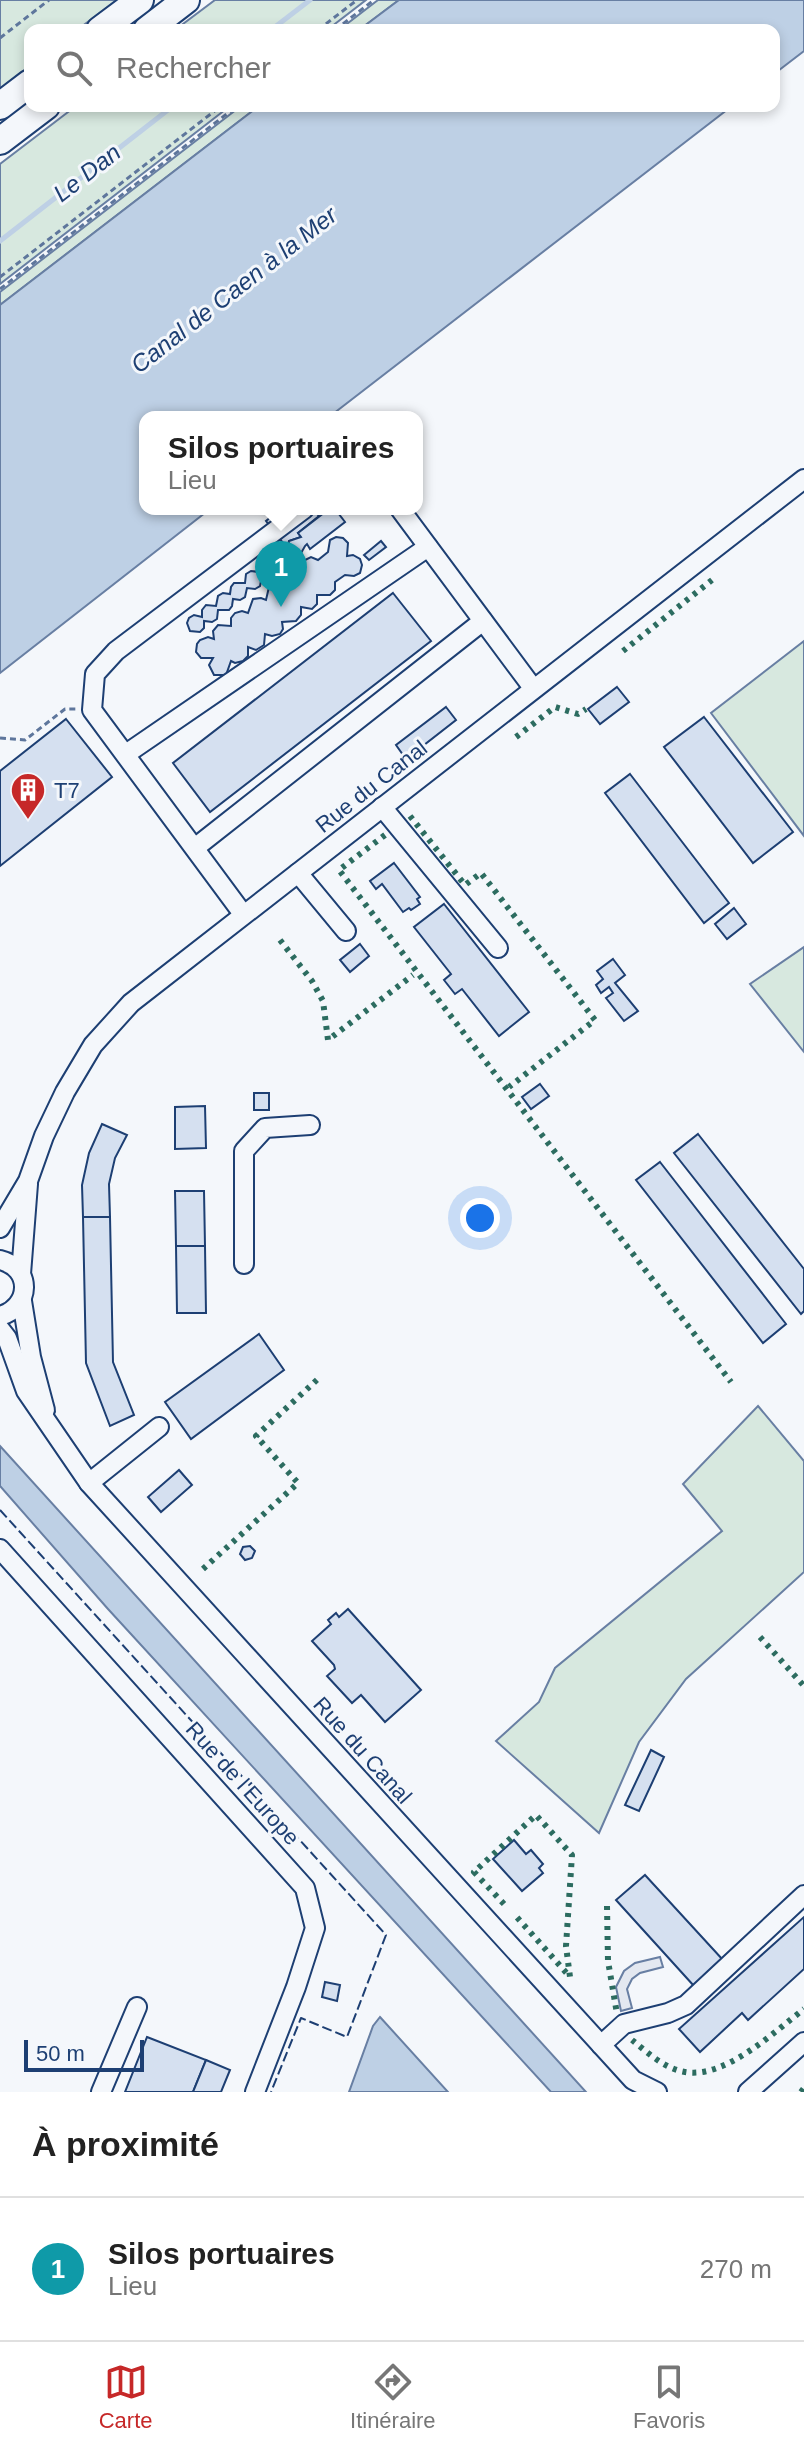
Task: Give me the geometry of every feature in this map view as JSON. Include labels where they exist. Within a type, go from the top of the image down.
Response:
[{"type":"highway","points":[[108,24],[140,0]]},
{"type":"highway","points":[[155,24],[186,0]]},
{"type":"highway","points":[[0,106],[24,88]]},
{"type":"highway","points":[[0,141],[38,112]]},
{"type":"street","name":"Rue du Canal","points":[[0,1228],[28,1181],[44,1136],[65,1092],[93,1045],[131,1003],[804,479]]},
{"type":"street","points":[[243,914],[92,710],[95,674],[116,651],[296,515]]},
{"type":"street","points":[[404,515],[533,688]]},
{"type":"street","points":[[126,754],[428,547]]},
{"type":"street","points":[[196,847],[483,621]]},
{"type":"street","points":[[382,807],[498,948]]},
{"type":"street","points":[[298,873],[346,931]]},
{"type":"street","points":[[244,1264],[244,1151],[265,1128],[310,1125]]},
{"type":"street","name":"Rue du Canal","points":[[28,1181],[21,1274],[25,1292],[22,1301],[31,1357],[49,1424]]},
{"type":"street","points":[[0,1260],[15,1267],[21,1274]]},
{"type":"street","points":[[0,1316],[9,1314],[22,1301]]},
{"type":"street","name":"Rue du Canal","points":[[0,1329],[7,1338],[26,1391],[89,1483],[633,2080],[657,2092]]},
{"type":"street","points":[[89,1483],[159,1427]]},
{"type":"street","name":"Rue de l'Europe","points":[[0,1549],[305,1888],[315,1928],[296,1987],[255,2092]]},
{"type":"street","points":[[601,2045],[624,2024],[686,2005],[804,1895]]},
{"type":"street","points":[[101,2092],[137,2007]]},
{"type":"street","points":[[748,2092],[804,2042]]},
{"type":"path","points":[[0,38],[49,0]]},
{"type":"path","points":[[326,24],[357,0]]},
{"type":"path","points":[[343,24],[374,0]]},
{"type":"path","points":[[0,277],[213,112]]},
{"type":"path","points":[[0,289],[229,112]]},
{"type":"path","points":[[0,738],[25,740],[65,709],[92,710]]},
{"type":"shaded area","points":[[0,0],[117,0],[85,24],[24,24],[24,71],[0,89]]},
{"type":"shaded area","points":[[215,0],[366,0],[335,24],[183,24]]},
{"type":"shaded area","points":[[378,0],[399,0],[367,24],[347,24]]},
{"type":"shaded area","points":[[68,112],[222,112],[0,284],[0,164]]},
{"type":"shaded area","points":[[233,112],[251,112],[0,305],[0,292]]},
{"type":"shaded area","points":[[804,641],[804,836],[711,713]]},
{"type":"shaded area","points":[[804,947],[804,1052],[750,984]]},
{"type":"shaded area","points":[[758,1406],[804,1461],[804,1572],[686,1679],[639,1742],[599,1833],[496,1741],[539,1702],[555,1668],[722,1531],[683,1484]]},
{"type":"shaded area","points":[[660,1957],[663,1967],[640,1973],[632,1979],[627,1989],[632,2008],[621,2011],[616,1987],[624,1971],[635,1963]]},
{"type":"water","points":[[399,0],[804,0],[804,51],[780,69],[780,24],[367,24]]},
{"type":"water","name":"Canal de Caen à la Mer","points":[[251,112],[724,112],[337,411],[139,411],[139,515],[202,515],[0,673],[0,305]]},
{"type":"water","points":[[0,1446],[586,2092],[551,2092],[108,1609],[0,1486]]},
{"type":"water","points":[[380,2017],[448,2092],[349,2092],[373,2026]]},
{"type":"building","points":[[274,515],[319,516],[298,533],[301,537],[289,541],[287,548],[266,521]]},
{"type":"building","points":[[321,515],[340,515],[345,522],[310,549],[307,544],[300,555],[291,554],[288,564],[283,567],[276,565],[272,577],[262,576],[260,586],[247,588],[245,597],[233,599],[229,610],[218,610],[217,619],[204,621],[200,632],[190,631],[189,618],[194,615],[202,617],[206,605],[216,606],[218,596],[230,594],[234,583],[245,583],[246,574],[259,572],[259,565],[263,561],[273,561],[277,550],[288,550],[289,541],[301,537],[298,533]]},
{"type":"building","points":[[336,537],[348,543],[347,556],[360,559],[360,573],[345,575],[335,582],[335,590],[330,595],[317,595],[317,604],[312,609],[301,607],[301,615],[296,621],[282,622],[280,634],[265,634],[264,645],[256,650],[248,647],[248,656],[243,661],[231,661],[226,675],[214,675],[209,665],[213,658],[201,658],[196,652],[200,640],[208,637],[214,639],[213,631],[218,625],[231,626],[235,613],[248,613],[253,599],[266,600],[269,587],[275,584],[284,586],[287,573],[301,573],[303,561],[311,557],[318,560],[328,552],[330,540]]},
{"type":"building","points":[[381,541],[386,547],[369,560],[364,555]]},
{"type":"building","points":[[393,593],[431,641],[210,812],[173,763]]},
{"type":"building","points":[[617,687],[629,702],[600,724],[588,709]]},
{"type":"building","points":[[446,707],[456,720],[406,759],[396,745]]},
{"type":"building","points":[[704,717],[793,832],[753,863],[664,747]]},
{"type":"building","name":"T7","points":[[66,719],[112,777],[0,866],[0,771]]},
{"type":"building","points":[[630,774],[729,903],[704,923],[605,793]]},
{"type":"building","points":[[394,863],[420,897],[417,899],[420,904],[411,910],[409,908],[403,912],[382,884],[376,889],[370,881]]},
{"type":"building","points":[[444,904],[529,1012],[499,1036],[462,989],[455,994],[444,980],[451,974],[414,927]]},
{"type":"building","points":[[734,908],[746,924],[727,939],[715,924]]},
{"type":"building","points":[[360,944],[369,956],[350,972],[340,960]]},
{"type":"building","points":[[613,959],[625,975],[615,983],[638,1011],[624,1021],[606,998],[613,993],[609,987],[601,993],[596,985],[603,979],[597,971]]},
{"type":"building","points":[[540,1084],[549,1096],[531,1109],[522,1097]]},
{"type":"building","points":[[254,1093],[269,1093],[269,1110],[254,1110]]},
{"type":"building","points":[[205,1106],[206,1148],[175,1149],[175,1107]]},
{"type":"building","points":[[102,1124],[127,1135],[115,1158],[109,1184],[110,1217],[83,1217],[82,1185],[89,1153]]},
{"type":"building","points":[[698,1134],[804,1269],[804,1311],[801,1314],[674,1153]]},
{"type":"building","points":[[660,1162],[786,1324],[763,1343],[636,1180]]},
{"type":"building","points":[[175,1191],[204,1191],[205,1246],[176,1246]]},
{"type":"building","points":[[83,1217],[110,1217],[113,1362],[134,1415],[110,1426],[86,1363]]},
{"type":"building","points":[[176,1246],[205,1246],[206,1313],[177,1313]]},
{"type":"building","points":[[259,1334],[284,1370],[191,1439],[165,1402]]},
{"type":"building","points":[[179,1470],[192,1485],[161,1512],[148,1497]]},
{"type":"building","points":[[250,1546],[255,1551],[252,1558],[245,1560],[240,1554],[243,1547]]},
{"type":"building","points":[[348,1609],[421,1690],[385,1722],[361,1695],[352,1703],[327,1676],[335,1669],[334,1665],[312,1641],[331,1624],[328,1620],[336,1613],[339,1617]]},
{"type":"building","points":[[651,1750],[664,1757],[639,1811],[625,1805]]},
{"type":"building","points":[[514,1840],[526,1854],[531,1850],[543,1864],[539,1868],[543,1873],[522,1891],[493,1859]]},
{"type":"building","points":[[645,1875],[723,1960],[694,1986],[616,1900]]},
{"type":"building","points":[[804,1917],[804,1969],[748,2020],[742,2013],[700,2052],[679,2029]]},
{"type":"building","points":[[325,1982],[340,1985],[337,2001],[322,1997]]},
{"type":"building","points":[[147,2037],[206,2060],[193,2092],[125,2092]]},
{"type":"building","points":[[206,2060],[230,2070],[221,2092],[193,2092]]},
{"type":"waterway","name":"Le Dan","points":[[279,24],[310,0]]},
{"type":"waterway","name":"Le Dan","points":[[0,241],[165,112]]},
{"type":"hedge","points":[[623,651],[712,580]]},
{"type":"hedge","points":[[516,737],[555,707],[578,714],[586,709]]},
{"type":"hedge","points":[[410,816],[465,885],[481,873],[595,1020],[509,1087]]},
{"type":"hedge","points":[[385,835],[339,870],[731,1382]]},
{"type":"hedge","points":[[280,940],[312,981],[323,1001],[328,1040],[413,975]]},
{"type":"hedge","points":[[203,1569],[298,1483],[256,1436],[319,1378]]},
{"type":"hedge","points":[[760,1637],[804,1686]]},
{"type":"hedge","points":[[504,1904],[474,1872],[536,1815],[572,1855],[566,1946],[570,1977],[515,1915]]},
{"type":"hedge","points":[[607,1906],[608,1961],[617,2014]]},
{"type":"hedge","points":[[632,2040],[670,2067],[685,2072],[700,2072],[716,2068],[748,2052],[804,2009]]},
{"type":"hedge","points":[[801,2092],[804,2088]]},
{"type":"fence","points":[[0,1510],[386,1935],[347,2037],[301,2018],[271,2092]]},
{"type":"place","name":"Silos portuaires","points":[[281,607]]},
{"type":"place","name":"T7","points":[[28,821]]}]
